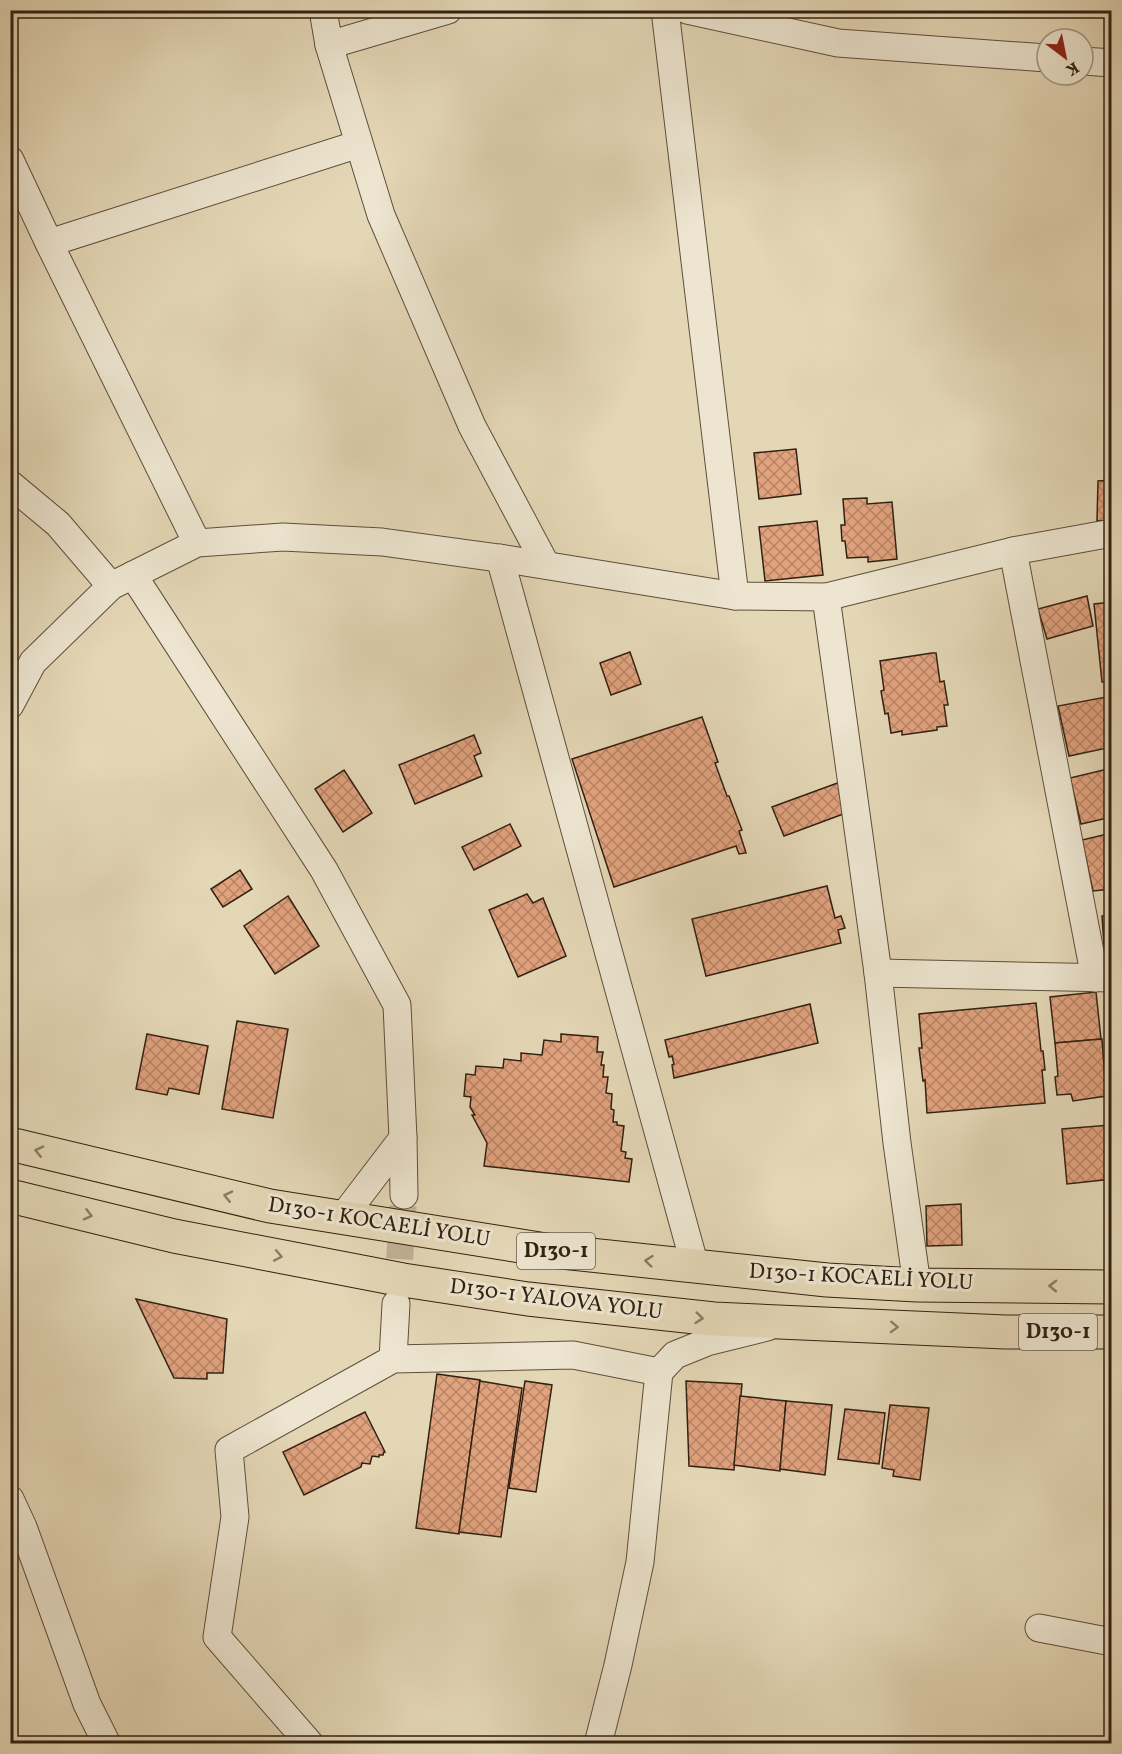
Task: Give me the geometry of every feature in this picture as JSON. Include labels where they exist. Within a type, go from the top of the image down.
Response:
[{"type":"highway","name":"D130-1 KOCAELİ YOLU","points":[[10,1144],[270,1206],[552,1251],[827,1280],[1112,1287]]},
{"type":"highway","name":"D130-1 YALOVA YOLU","points":[[10,1196],[174,1236],[403,1280],[539,1300],[714,1319],[782,1323],[1005,1332],[1112,1332]]},
{"type":"street","points":[[323,10],[329,45],[381,215],[472,426],[546,565]]},
{"type":"street","points":[[329,45],[448,10]]},
{"type":"street","points":[[665,10],[735,596]]},
{"type":"street","points":[[687,10],[838,43],[1035,57]]},
{"type":"street","points":[[1095,62],[1112,63]]},
{"type":"street","points":[[49,243],[359,144]]},
{"type":"street","points":[[10,160],[197,543]]},
{"type":"street","points":[[10,484],[122,581],[324,870],[397,1005],[404,1195]]},
{"type":"street","points":[[10,705],[33,662],[122,581],[197,543],[283,537],[382,542],[546,565],[735,596],[826,597],[1013,551],[1112,533]]},
{"type":"street","points":[[878,973],[1103,978],[1013,551]]},
{"type":"street","points":[[500,558],[695,1266]]},
{"type":"street","points":[[826,597],[878,973],[897,1143],[917,1284]]},
{"type":"street","points":[[342,1218],[403,1138]]},
{"type":"street","points":[[393,1359],[396,1304]]},
{"type":"street","points":[[598,1743],[618,1665],[640,1562],[659,1372],[675,1355],[707,1342],[782,1323]]},
{"type":"street","points":[[310,1743],[217,1637],[235,1517],[229,1450],[393,1359],[573,1355],[659,1372]]},
{"type":"street","points":[[10,1499],[23,1527],[87,1704],[107,1743]]},
{"type":"street","points":[[1039,1628],[1112,1642]]},
{"type":"building","points":[[796,449],[801,494],[759,499],[754,453]]},
{"type":"building","points":[[1112,480],[1112,520],[1097,521],[1098,481]]},
{"type":"building","points":[[867,498],[867,504],[892,502],[897,559],[868,562],[868,557],[847,558],[845,541],[842,541],[841,525],[845,525],[843,499]]},
{"type":"building","points":[[817,521],[823,575],[765,581],[759,527]]},
{"type":"building","points":[[1087,596],[1093,626],[1047,639],[1038,609]]},
{"type":"building","points":[[1112,602],[1112,681],[1102,682],[1094,604]]},
{"type":"building","points":[[630,652],[641,684],[611,695],[600,663]]},
{"type":"building","points":[[936,653],[940,682],[944,681],[948,705],[944,705],[947,726],[937,727],[937,730],[902,735],[902,731],[891,733],[881,691],[884,690],[880,661]]},
{"type":"building","points":[[1106,697],[1112,722],[1112,747],[1069,756],[1058,706]]},
{"type":"building","points":[[702,717],[718,762],[715,763],[742,830],[739,831],[746,853],[739,854],[736,846],[614,887],[572,759]]},
{"type":"building","points":[[474,735],[481,753],[474,756],[482,776],[415,804],[399,765]]},
{"type":"building","points":[[1112,768],[1112,817],[1081,824],[1070,778]]},
{"type":"building","points":[[344,770],[372,813],[343,832],[315,789]]},
{"type":"building","points":[[843,781],[854,810],[784,836],[772,807]]},
{"type":"building","points":[[510,824],[521,846],[474,870],[462,847]]},
{"type":"building","points":[[1112,833],[1112,889],[1093,891],[1082,840]]},
{"type":"building","points":[[240,870],[252,889],[223,907],[211,889]]},
{"type":"building","points":[[827,886],[835,918],[841,916],[845,928],[838,930],[841,943],[706,976],[692,919]]},
{"type":"building","points":[[527,894],[533,903],[543,898],[566,956],[518,977],[489,910]]},
{"type":"building","points":[[288,896],[319,946],[275,974],[244,926]]},
{"type":"building","points":[[1102,916],[1112,916],[1112,975],[1106,975]]},
{"type":"building","points":[[1096,992],[1101,1039],[1055,1043],[1050,997]]},
{"type":"building","points":[[1036,1003],[1045,1070],[1042,1070],[1045,1103],[927,1113],[925,1080],[923,1081],[919,1048],[922,1048],[919,1014]]},
{"type":"building","points":[[810,1004],[818,1043],[674,1078],[672,1065],[674,1064],[672,1056],[669,1057],[665,1040]]},
{"type":"building","points":[[237,1021],[288,1029],[273,1118],[222,1109]]},
{"type":"building","points":[[147,1034],[208,1046],[199,1094],[169,1088],[167,1095],[136,1089]]},
{"type":"building","points":[[561,1034],[598,1037],[597,1052],[603,1052],[601,1065],[604,1065],[603,1077],[608,1077],[606,1093],[612,1094],[613,1122],[624,1126],[621,1151],[626,1152],[625,1158],[632,1159],[629,1182],[484,1166],[487,1143],[472,1115],[475,1115],[470,1107],[471,1097],[464,1096],[466,1074],[475,1075],[476,1066],[503,1068],[504,1059],[521,1061],[521,1053],[542,1055],[544,1040],[561,1042]]},
{"type":"building","points":[[1102,1039],[1106,1096],[1073,1101],[1071,1094],[1057,1095],[1055,1043]]},
{"type":"building","points":[[1110,1125],[1112,1179],[1067,1184],[1062,1129]]},
{"type":"building","points":[[961,1204],[962,1245],[927,1246],[926,1206]]},
{"type":"building","points":[[136,1299],[227,1319],[223,1373],[207,1373],[207,1379],[174,1378]]},
{"type":"building","points":[[437,1374],[480,1380],[459,1534],[416,1528]]},
{"type":"building","points":[[480,1381],[522,1388],[501,1537],[459,1532]]},
{"type":"building","points":[[525,1381],[552,1385],[536,1492],[509,1488]]},
{"type":"building","points":[[686,1381],[742,1384],[734,1470],[689,1466]]},
{"type":"building","points":[[740,1396],[786,1401],[780,1471],[734,1465]]},
{"type":"building","points":[[786,1401],[832,1405],[825,1475],[780,1469]]},
{"type":"building","points":[[890,1405],[929,1408],[920,1480],[893,1476],[894,1470],[882,1468]]},
{"type":"building","points":[[845,1409],[885,1413],[879,1464],[838,1459]]},
{"type":"building","points":[[365,1412],[385,1452],[383,1455],[372,1456],[370,1464],[362,1463],[361,1467],[304,1495],[283,1452]]},
{"type":"tunnel","points":[[397,1300],[403,1206]]}]
